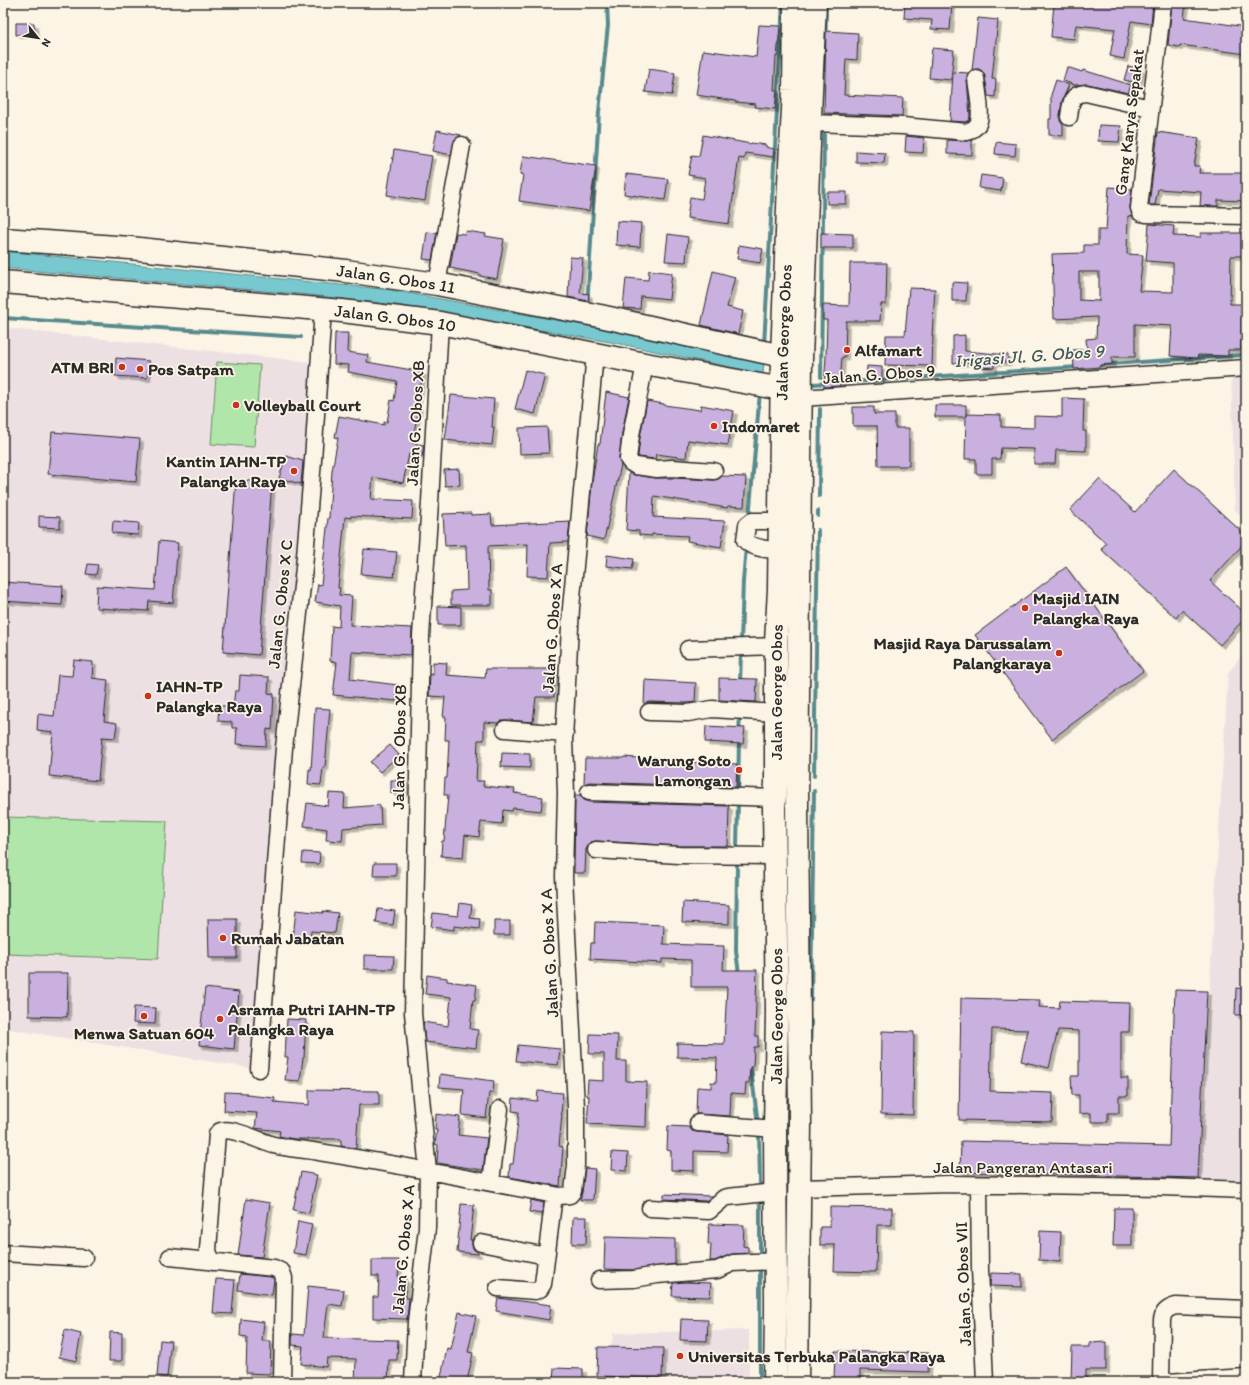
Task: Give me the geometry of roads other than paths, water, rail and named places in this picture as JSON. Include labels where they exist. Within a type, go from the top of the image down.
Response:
[{"type":"main road","name":"Jalan George Obos","points":[[795,3],[802,91],[810,123],[801,359],[797,806],[800,1188],[797,1372]]},
{"type":"main road","name":"Jalan George Obos","points":[[775,1372],[776,1003],[774,798],[776,783],[776,646],[780,521],[769,387],[771,354],[789,183],[815,3]]},
{"type":"main road","name":"Jalan G. Obos 11","points":[[3,239],[138,248],[346,271],[437,284],[600,316],[771,354]]},
{"type":"main road","name":"Jalan G. Obos 10","points":[[3,282],[342,310],[440,323],[769,387]]},
{"type":"main road","points":[[775,1372],[797,1372]]},
{"type":"street","name":"Gang Karya Sepakat","points":[[1163,3],[1139,208],[1141,212],[1146,214],[1246,216]]},
{"type":"street","points":[[810,123],[903,126],[967,132],[973,129],[979,122],[976,78]]},
{"type":"street","points":[[1069,117],[1073,98],[1078,94],[1086,93],[1150,108]]},
{"type":"street","points":[[437,284],[462,145]]},
{"type":"street","name":"Jalan G. Obos X C","points":[[259,1069],[284,748],[304,568],[323,309]]},
{"type":"street","name":"Jalan G. Obos XB","points":[[428,1171],[414,1006],[421,636],[440,323]]},
{"type":"street","name":"Jalan G. Obos X A","points":[[413,1382],[416,1322],[426,1228],[428,1171],[554,1195],[566,1196],[570,1195],[573,1191],[576,1165],[576,1107],[564,877],[566,793],[565,734],[571,608],[595,354]]},
{"type":"street","points":[[645,364],[631,435],[628,459],[636,466],[657,469],[672,468],[714,471]]},
{"type":"street","name":"Jalan G. Obos 9","points":[[801,398],[1246,368]]},
{"type":"street","points":[[780,521],[752,521],[747,525],[745,540],[748,544],[754,546],[780,551]]},
{"type":"street","points":[[688,649],[776,646]]},
{"type":"street","points":[[649,712],[688,713],[712,709],[776,713]]},
{"type":"street","points":[[505,729],[565,734]]},
{"type":"street","points":[[589,792],[774,798]]},
{"type":"street","points":[[596,850],[679,855],[775,856]]},
{"type":"street","points":[[491,1182],[500,1109]]},
{"type":"street","points":[[698,1123],[775,1129]]},
{"type":"street","points":[[213,1262],[208,1250],[219,1131],[233,1130],[264,1143],[276,1146],[428,1171]]},
{"type":"street","name":"Jalan Pangeran Antasari","points":[[800,1188],[980,1185],[1162,1187],[1246,1190]]},
{"type":"street","name":"Jalan G. Obos VII","points":[[980,1185],[980,1269],[985,1382]]},
{"type":"street","points":[[650,1208],[709,1210],[724,1198],[775,1192]]},
{"type":"street","points":[[498,1288],[535,1291],[540,1289],[543,1284],[554,1195]]},
{"type":"street","points":[[482,1243],[546,1256]]},
{"type":"street","points":[[3,1253],[84,1258]]},
{"type":"street","points":[[170,1257],[274,1268],[282,1272],[284,1278],[282,1382]]},
{"type":"street","points":[[599,1280],[634,1279],[657,1274],[717,1270],[733,1263],[776,1261]]},
{"type":"street","points":[[1161,1382],[1162,1320],[1163,1314],[1166,1310],[1176,1306],[1246,1309]]},
{"type":"street","points":[[1167,1382],[1246,1377]]},
{"type":"water","points":[[3,251],[391,290],[599,328],[764,363],[763,374],[616,343],[396,305],[310,295],[3,268]]},
{"type":"waterway","points":[[587,307],[599,112],[608,25],[607,3]]},
{"type":"waterway","points":[[764,345],[783,3]]},
{"type":"waterway","points":[[825,69],[826,3]]},
{"type":"waterway","points":[[821,377],[824,134]]},
{"type":"waterway","points":[[3,318],[301,337]]},
{"type":"waterway","name":"Irigasi Jl. G. Obos 9","points":[[1095,365],[1246,355]]},
{"type":"waterway","name":"Irigasi Jl. G. Obos 9","points":[[836,383],[1078,367]]},
{"type":"waterway","name":"Irigasi Jl. G. Obos 9","points":[[813,384],[829,383]]},
{"type":"waterway","points":[[749,518],[760,392]]},
{"type":"waterway","points":[[819,496],[820,409]]},
{"type":"waterway","points":[[818,511],[818,516]]},
{"type":"waterway","points":[[814,776],[818,530]]},
{"type":"waterway","points":[[741,644],[743,581],[746,547]]},
{"type":"waterway","points":[[740,684],[741,651]]},
{"type":"waterway","points":[[739,732],[740,715]]},
{"type":"waterway","points":[[738,794],[739,739]]},
{"type":"waterway","points":[[811,1000],[814,791]]},
{"type":"waterway","points":[[737,846],[738,801]]},
{"type":"waterway","points":[[737,866],[736,951],[739,974]]},
{"type":"waterway","points":[[810,1049],[811,1021]]},
{"type":"waterway","points":[[750,1062],[758,1124]]},
{"type":"waterway","points":[[759,1131],[760,1183]]},
{"type":"waterway","points":[[760,1205],[760,1258]]},
{"type":"waterway","points":[[760,1265],[760,1382]]},
{"type":"place","name":"Alfamart","points":[[847,350]]},
{"type":"place","name":"ATM BRI","points":[[122,367]]},
{"type":"place","name":"Pos Satpam","points":[[140,369]]},
{"type":"place","name":"Volleyball Court","points":[[236,405]]},
{"type":"place","name":"Indomaret","points":[[714,426]]},
{"type":"place","name":"Kantin IAHN-TP Palangka Raya","points":[[294,471]]},
{"type":"place","name":"Masjid IAIN Palangka Raya","points":[[1025,608]]},
{"type":"place","name":"Masjid Raya Darussalam Palangkaraya","points":[[1059,653]]},
{"type":"place","name":"IAHN-TP Palangka Raya","points":[[148,696]]},
{"type":"place","name":"Warung Soto Lamongan","points":[[739,770]]},
{"type":"place","name":"Rumah Jabatan","points":[[223,938]]},
{"type":"place","name":"Menwa Satuan 604","points":[[144,1016]]},
{"type":"place","name":"Asrama Putri IAHN-TP Palangka Raya","points":[[220,1019]]},
{"type":"place","name":"Universitas Terbuka Palangka Raya","points":[[680,1356]]}]
